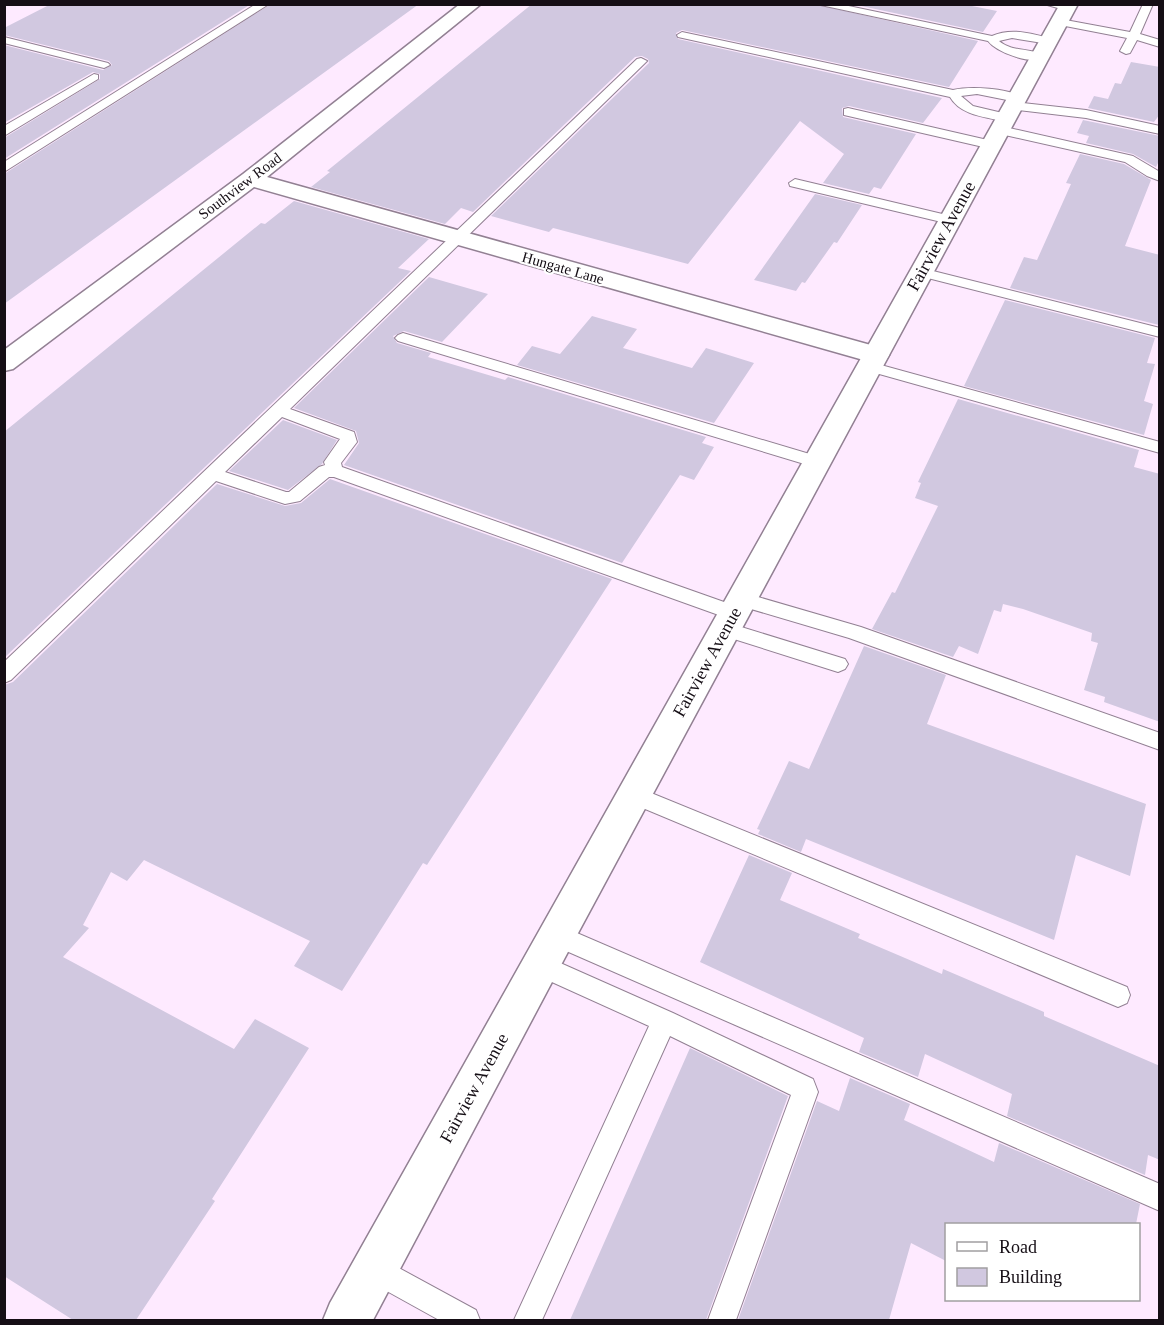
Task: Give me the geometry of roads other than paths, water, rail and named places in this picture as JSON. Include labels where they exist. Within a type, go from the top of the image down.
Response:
[{"type":"street","name":"Southview Road","points":[[4,363],[251,179],[472,4]]},
{"type":"street","name":"Fairview Avenue","points":[[347,1320],[556,935],[1006,119],[1056,23]]},
{"type":"street","name":"Hungate Lane","points":[[251,179],[873,361]]},
{"type":"lane","points":[[7,164],[264,4]]},
{"type":"lane","points":[[821,4],[993,39],[1056,23],[1134,36],[1160,44]]},
{"type":"lane","points":[[1126,51],[1148,4]]},
{"type":"lane","points":[[993,39],[996,46],[1005,50],[1056,23]]},
{"type":"lane","points":[[682,35],[954,94],[977,92],[1006,119]]},
{"type":"lane","points":[[4,40],[104,65]]},
{"type":"lane","points":[[4,675],[640,62]]},
{"type":"lane","points":[[4,132],[94,77]]},
{"type":"lane","points":[[954,94],[959,103],[972,109],[1129,159],[1139,163],[1152,175],[1160,177]]},
{"type":"lane","points":[[848,112],[1006,119],[1086,114],[1160,130]]},
{"type":"lane","points":[[795,183],[950,220]]},
{"type":"lane","points":[[921,272],[1160,333]]},
{"type":"lane","points":[[403,338],[817,462]]},
{"type":"lane","points":[[873,361],[1160,448]]},
{"type":"lane","points":[[279,410],[348,436],[349,442],[332,462],[335,471]]},
{"type":"lane","points":[[213,474],[285,498],[294,497],[325,471],[335,471],[733,614],[838,664]]},
{"type":"lane","points":[[733,614],[854,632],[1160,742]]},
{"type":"lane","points":[[634,795],[1118,995]]},
{"type":"lane","points":[[556,935],[1160,1198]]},
{"type":"lane","points":[[540,965],[804,1088],[805,1092],[722,1320]]},
{"type":"lane","points":[[528,1320],[664,1021]]},
{"type":"lane","points":[[375,1269],[466,1320]]}]
